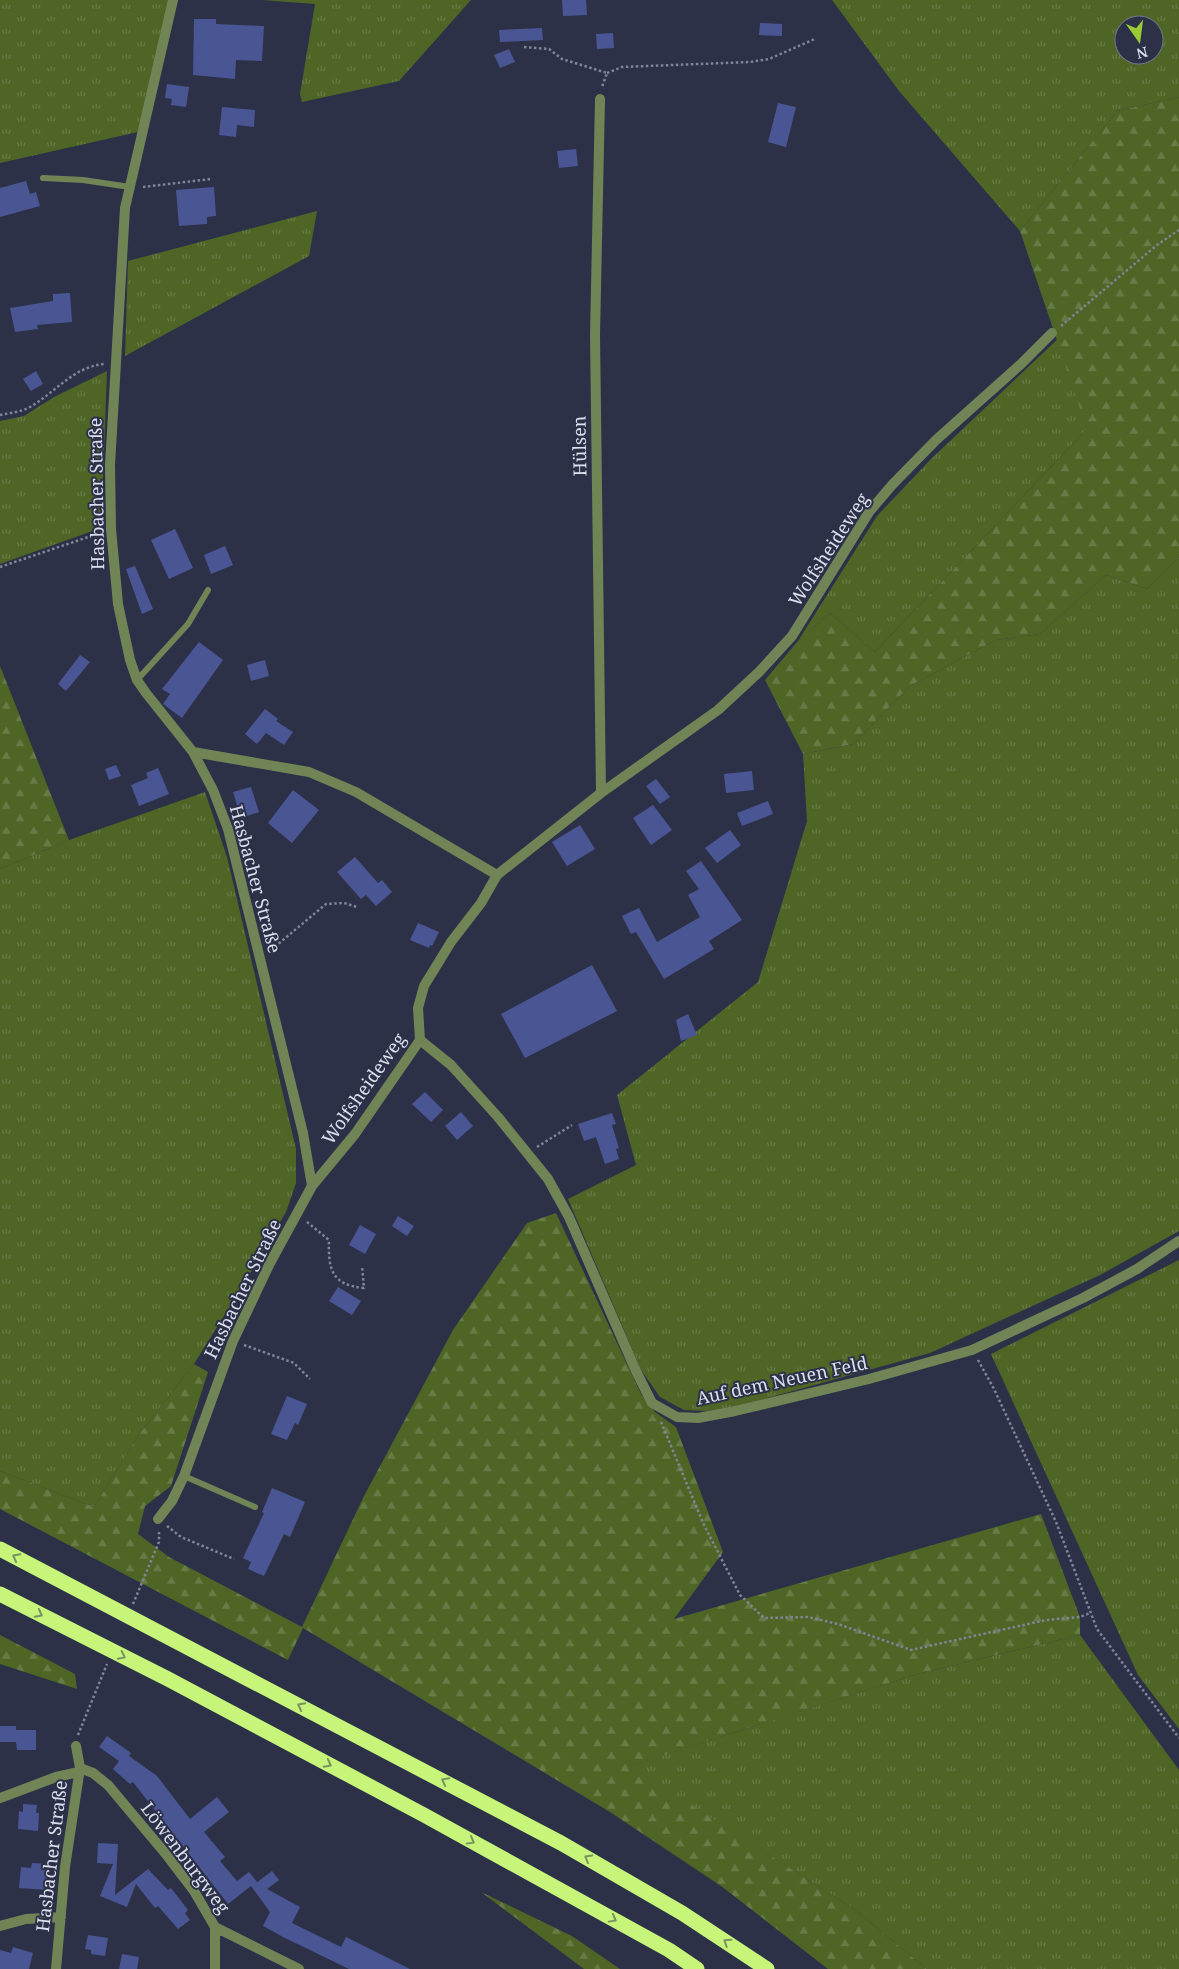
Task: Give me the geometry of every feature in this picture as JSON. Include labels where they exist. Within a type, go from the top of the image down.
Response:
[{"type":"highway","points":[[0,1549],[561,1842],[682,1913],[767,1969]]},
{"type":"highway","points":[[0,1594],[168,1679],[424,1815],[660,1945],[697,1969]]},
{"type":"street","name":"Hasbacher Straße","points":[[158,1519],[172,1501],[184,1476],[233,1341],[270,1263],[298,1215],[312,1186],[303,1134],[228,829],[213,790],[193,752],[137,680],[121,623],[114,573],[110,465],[125,208],[173,0]]},
{"type":"street","name":"Hülsen","points":[[600,99],[595,335],[601,793]]},
{"type":"street","name":"Wolfsheideweg","points":[[312,1186],[355,1134],[420,1040],[418,1008],[424,986],[451,942],[481,904],[497,875],[601,793],[718,710],[759,672],[792,636],[869,512],[892,485],[936,440],[1021,364],[1052,333]]},
{"type":"street","points":[[193,752],[309,772],[356,792],[497,875]]},
{"type":"street","points":[[420,1040],[451,1065],[528,1152],[548,1179],[569,1217],[636,1371],[652,1403]]},
{"type":"street","name":"Auf dem Neuen Feld","points":[[652,1403],[676,1417],[698,1418],[861,1381],[972,1350],[1083,1298],[1137,1269],[1179,1241]]},
{"type":"street","name":"Hasbacher Straße","points":[[56,1969],[65,1867],[79,1770],[76,1746]]},
{"type":"street","points":[[0,1798],[79,1770]]},
{"type":"street","name":"Löwenburgweg","points":[[79,1770],[92,1772],[108,1785],[194,1891],[215,1927],[299,1969]]},
{"type":"street","points":[[0,1926],[26,1918],[61,1916]]},
{"type":"street","points":[[215,1927],[215,1969]]},
{"type":"lane","points":[[43,178],[83,180],[130,187]]},
{"type":"lane","points":[[137,680],[188,624],[208,590]]},
{"type":"lane","points":[[184,1476],[255,1507]]},
{"type":"path","points":[[524,48],[549,48],[562,60],[607,73],[622,67],[750,62],[769,59],[815,39]]},
{"type":"path","points":[[600,99],[607,73]]},
{"type":"path","points":[[130,187],[211,179]]},
{"type":"path","points":[[1052,333],[1157,245],[1179,230]]},
{"type":"path","points":[[0,415],[21,411],[31,406],[74,373],[90,365],[115,362]]},
{"type":"path","points":[[0,567],[111,529]]},
{"type":"path","points":[[260,960],[326,904],[344,903],[357,907]]},
{"type":"path","points":[[528,1152],[572,1125]]},
{"type":"path","points":[[298,1215],[329,1240],[328,1257],[331,1270],[348,1286],[364,1288],[362,1266]]},
{"type":"path","points":[[233,1341],[294,1362],[310,1379]]},
{"type":"path","points":[[972,1350],[994,1389],[1056,1522],[1097,1629],[1179,1738]]},
{"type":"path","points":[[652,1403],[704,1525],[740,1595],[764,1618],[808,1617],[838,1624],[911,1650],[1046,1620],[1080,1617],[1090,1613]]},
{"type":"path","points":[[153,1558],[159,1542],[158,1519]]},
{"type":"path","points":[[158,1519],[181,1537],[234,1559]]},
{"type":"path","points":[[76,1746],[84,1716]]},
{"type":"green space","points":[[0,0],[178,0],[147,130],[0,163]]},
{"type":"green space","points":[[262,0],[471,0],[399,81],[302,102],[300,94],[315,4]]},
{"type":"green space","points":[[832,0],[1179,0],[1179,97],[1117,111],[1020,231],[899,91]]},
{"type":"green space","points":[[1179,97],[1179,557],[1147,589],[1106,575],[1040,634],[996,640],[910,686],[853,744],[803,754],[765,680],[798,641],[830,613],[875,652],[1087,429],[1020,231],[1117,111]]},
{"type":"green space","points":[[317,211],[309,256],[125,356],[128,261]]},
{"type":"green space","points":[[1062,335],[1087,429],[875,652],[830,613],[798,641],[877,516],[932,458]]},
{"type":"green space","points":[[107,371],[101,528],[0,564],[0,421],[24,416],[54,397]]},
{"type":"green space","points":[[1179,557],[1179,1231],[1100,1275],[930,1353],[742,1405],[706,1411],[684,1410],[660,1397],[641,1370],[568,1199],[636,1165],[617,1095],[758,982],[807,821],[803,754],[853,744],[910,686],[996,640],[1040,634],[1106,575],[1147,589]]},
{"type":"green space","points":[[0,666],[69,840],[0,869]]},
{"type":"green space","points":[[205,792],[227,857],[296,1149],[296,1183],[286,1212],[194,1364],[140,1433],[94,1507],[0,1471],[0,869],[69,840]]},
{"type":"green space","points":[[556,1213],[641,1394],[655,1412],[676,1427],[723,1552],[674,1619],[1041,1514],[1080,1617],[1080,1635],[917,1674],[630,1766],[854,1909],[927,1969],[828,1969],[721,1886],[610,1812],[303,1628],[288,1660],[0,1509],[0,1471],[94,1507],[140,1433],[194,1364],[208,1372],[171,1486],[145,1506],[138,1534],[169,1557],[302,1627],[364,1496],[453,1330],[527,1223]]},
{"type":"green space","points":[[1179,1260],[1179,1729],[1138,1675],[991,1354]]},
{"type":"green space","points":[[0,1635],[75,1674],[77,1689],[0,1664]]},
{"type":"green space","points":[[1080,1635],[1179,1770],[1179,1969],[927,1969],[854,1909],[629,1766],[917,1674]]},
{"type":"green space","points":[[481,1892],[572,1936],[620,1969],[584,1969]]},
{"type":"building","points":[[562,0],[586,0],[587,15],[563,16]]},
{"type":"building","points":[[194,19],[216,19],[216,24],[264,26],[262,61],[236,60],[235,79],[193,75]]},
{"type":"building","points":[[760,23],[782,24],[782,36],[759,35]]},
{"type":"building","points":[[542,28],[543,40],[500,42],[499,30]]},
{"type":"building","points":[[613,33],[614,48],[597,49],[596,34]]},
{"type":"building","points":[[509,49],[515,62],[500,68],[494,55]]},
{"type":"building","points":[[167,84],[189,87],[186,107],[171,105],[172,99],[165,98]]},
{"type":"building","points":[[778,103],[796,107],[786,147],[768,142]]},
{"type":"building","points":[[222,107],[255,110],[254,127],[237,125],[236,137],[219,135]]},
{"type":"building","points":[[576,149],[578,166],[559,168],[557,151]]},
{"type":"building","points":[[26,181],[30,194],[36,192],[40,206],[0,217],[0,188]]},
{"type":"building","points":[[214,187],[216,216],[207,217],[207,224],[179,226],[176,190]]},
{"type":"building","points":[[70,293],[72,322],[37,325],[38,329],[15,332],[10,308],[53,301],[53,294]]},
{"type":"building","points":[[36,371],[43,384],[31,391],[23,379]]},
{"type":"building","points":[[175,529],[193,568],[169,579],[151,540]]},
{"type":"building","points":[[225,546],[233,565],[211,574],[204,555]]},
{"type":"building","points":[[135,566],[153,609],[142,614],[126,569]]},
{"type":"building","points":[[199,642],[223,660],[182,718],[163,704],[170,694],[162,689]]},
{"type":"building","points":[[80,655],[90,662],[66,691],[58,684]]},
{"type":"building","points":[[265,660],[269,676],[251,681],[247,665]]},
{"type":"building","points":[[265,709],[278,719],[276,721],[293,732],[284,745],[266,733],[257,744],[245,734]]},
{"type":"building","points":[[116,765],[121,776],[109,780],[105,769]]},
{"type":"building","points":[[158,768],[169,794],[139,806],[131,785],[148,778],[146,773]]},
{"type":"building","points":[[752,771],[754,790],[726,793],[724,774]]},
{"type":"building","points":[[656,779],[670,797],[660,804],[646,786]]},
{"type":"building","points":[[251,787],[259,812],[241,818],[233,792]]},
{"type":"building","points":[[293,790],[319,810],[292,843],[268,823]]},
{"type":"building","points":[[768,801],[773,814],[742,826],[737,813]]},
{"type":"building","points":[[653,805],[672,830],[651,845],[633,818]]},
{"type":"building","points":[[580,825],[595,849],[567,866],[552,842]]},
{"type":"building","points":[[730,830],[741,845],[717,863],[705,848]]},
{"type":"building","points":[[355,857],[378,883],[382,880],[392,892],[376,906],[366,895],[361,899],[337,872]]},
{"type":"building","points":[[701,861],[742,920],[709,941],[714,949],[664,979],[636,932],[631,934],[622,916],[639,908],[657,942],[700,917],[688,895],[699,889],[686,871]]},
{"type":"building","points":[[418,923],[439,932],[429,948],[410,940]]},
{"type":"building","points":[[592,965],[617,1011],[525,1058],[501,1014]]},
{"type":"building","points":[[688,1014],[697,1035],[681,1041],[676,1020]]},
{"type":"building","points":[[425,1092],[443,1110],[431,1122],[412,1104]]},
{"type":"building","points":[[461,1112],[473,1126],[457,1140],[445,1126]]},
{"type":"building","points":[[612,1113],[616,1124],[612,1125],[619,1148],[616,1149],[619,1159],[605,1164],[596,1137],[584,1141],[578,1124]]},
{"type":"building","points":[[398,1216],[414,1226],[407,1236],[392,1226]]},
{"type":"building","points":[[360,1225],[376,1234],[365,1254],[349,1245]]},
{"type":"building","points":[[338,1287],[361,1301],[352,1315],[329,1301]]},
{"type":"building","points":[[287,1396],[307,1404],[298,1425],[295,1423],[287,1440],[271,1434]]},
{"type":"building","points":[[272,1488],[305,1502],[290,1537],[284,1534],[264,1576],[248,1569],[251,1562],[243,1558],[264,1513],[262,1512]]},
{"type":"building","points":[[0,1726],[16,1726],[16,1730],[36,1730],[36,1750],[17,1750],[16,1742],[0,1742]]},
{"type":"building","points":[[107,1736],[131,1753],[129,1756],[157,1776],[190,1819],[217,1797],[229,1812],[204,1832],[225,1857],[220,1861],[237,1881],[249,1872],[256,1883],[272,1871],[279,1880],[267,1889],[300,1907],[292,1923],[341,1947],[346,1937],[410,1969],[349,1969],[283,1937],[263,1926],[270,1912],[251,1886],[228,1904],[133,1782],[130,1784],[113,1769],[119,1761],[99,1747]]},
{"type":"building","points":[[23,1804],[37,1805],[36,1813],[39,1813],[38,1831],[18,1829],[19,1811],[23,1812]]},
{"type":"building","points":[[98,1843],[118,1844],[115,1895],[148,1869],[168,1890],[171,1888],[188,1910],[185,1913],[190,1920],[178,1929],[158,1906],[155,1908],[136,1884],[127,1907],[100,1896],[113,1864],[97,1863]]},
{"type":"building","points":[[32,1863],[49,1864],[48,1890],[19,1888],[21,1867],[31,1868]]},
{"type":"building","points":[[88,1935],[108,1938],[105,1956],[91,1954],[91,1950],[85,1949]]},
{"type":"building","points":[[13,1947],[33,1953],[29,1969],[0,1969],[0,1950],[11,1953]]},
{"type":"building","points":[[122,1954],[139,1957],[137,1969],[119,1969]]}]
